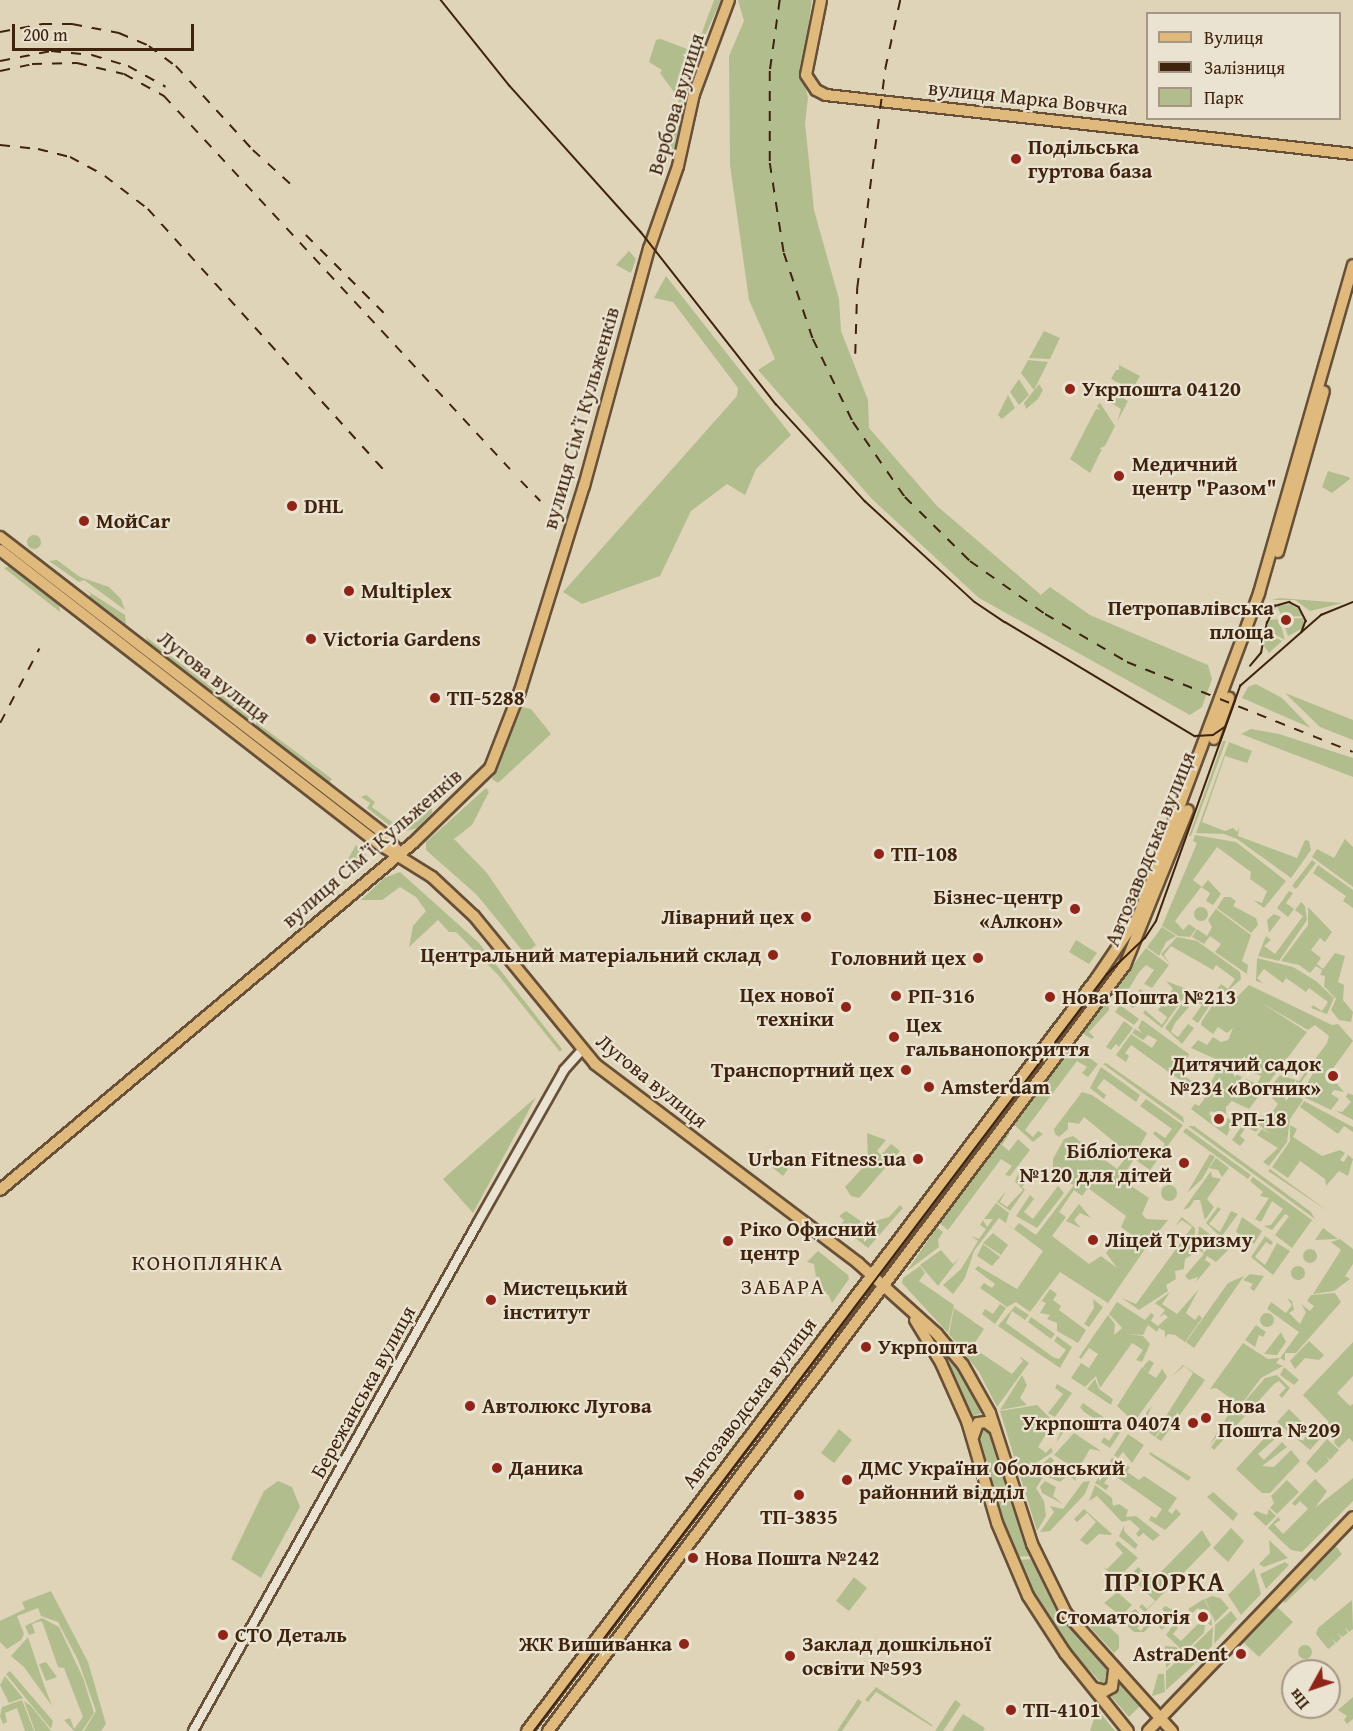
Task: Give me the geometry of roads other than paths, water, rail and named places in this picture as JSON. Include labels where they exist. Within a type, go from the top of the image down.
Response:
[{"type":"main road","name":"Вербова вулиця","points":[[649,249],[660,219],[694,93],[729,0]]},
{"type":"main road","name":"вулиця Марка Вовчка","points":[[821,0],[806,64],[810,83],[826,95],[1353,154]]},
{"type":"main road","name":"вулиця Сімʼї Кульженків","points":[[0,1190],[400,854],[483,778],[498,751],[584,486],[649,249]]},
{"type":"main road","points":[[1216,726],[1259,593],[1353,265]]},
{"type":"main road","points":[[1216,726],[1265,595],[1353,290]]},
{"type":"main road","name":"Лугова вулиця","points":[[0,537],[384,834],[400,854],[474,916],[581,1050],[638,1099],[870,1274],[909,1311]]},
{"type":"main road","name":"Лугова вулиця","points":[[0,550],[379,844],[400,854]]},
{"type":"main road","name":"Автозаводська вулиця","points":[[527,1731],[1126,937],[1156,875],[1216,726]]},
{"type":"main road","name":"Автозаводська вулиця","points":[[548,1731],[1125,965],[1163,878],[1216,726]]},
{"type":"main road","points":[[909,1311],[937,1334],[963,1365],[998,1431],[1023,1521],[1046,1576],[1074,1625],[1172,1731]]},
{"type":"main road","points":[[909,1311],[941,1363],[973,1439],[997,1523],[1018,1576],[1050,1632],[1128,1731]]},
{"type":"main road","points":[[973,1439],[978,1423],[986,1422],[998,1431]]},
{"type":"main road","points":[[1148,1731],[1353,1517]]},
{"type":"main road","points":[[1093,1688],[1105,1691],[1112,1687],[1114,1669]]},
{"type":"street","name":"Бережанська вулиця","points":[[193,1731],[564,1070],[581,1050]]},
{"type":"tram line","points":[[441,0],[510,86],[641,232],[776,404],[865,501],[975,602],[1005,622],[1195,736],[1213,735],[1225,727]]},
{"type":"tram line","points":[[1250,666],[1261,653],[1267,623],[1275,606],[1289,602],[1299,607],[1306,621],[1302,632]]},
{"type":"tram line","points":[[534,1731],[1107,974],[1145,938],[1156,921],[1240,686],[1321,615],[1353,602]]},
{"type":"railway","points":[[780,0],[770,71],[770,163],[784,253],[813,339],[853,422],[905,497],[970,561],[1045,614],[1127,662],[1353,752]]},
{"type":"railway","points":[[855,354],[857,288],[885,69],[900,0]]},
{"type":"railway","points":[[0,32],[42,24],[72,24],[119,33],[149,46],[176,66],[253,150],[295,188]]},
{"type":"railway","points":[[0,61],[51,51],[92,55],[128,66],[166,87]]},
{"type":"railway","points":[[0,71],[32,64],[77,63],[124,74],[164,96],[510,469]]},
{"type":"railway","points":[[0,145],[38,149],[70,157],[105,176],[148,209],[389,476]]},
{"type":"railway","points":[[306,235],[384,313]]},
{"type":"railway","points":[[521,481],[540,501]]},
{"type":"railway","points":[[0,723],[39,649]]},
{"type":"place","name":"Подільська гуртова база","points":[[1016,159]]},
{"type":"place","name":"Укрпошта 04120","points":[[1070,389]]},
{"type":"place","name":"Медичний центр \"Разом\"","points":[[1119,476]]},
{"type":"place","name":"DHL","points":[[292,506]]},
{"type":"place","name":"МойCar","points":[[84,521]]},
{"type":"place","name":"Multiplex","points":[[349,591]]},
{"type":"place","name":"Петропавлівська площа","points":[[1286,620]]},
{"type":"place","name":"Victoria Gardens","points":[[311,639]]},
{"type":"place","name":"ТП-5288","points":[[435,698]]},
{"type":"place","name":"ТП-108","points":[[879,854]]},
{"type":"place","name":"Бізнес-центр «Алкон»","points":[[1075,909]]},
{"type":"place","name":"Ліварний цех","points":[[806,917]]},
{"type":"place","name":"Центральний матеріальний склад","points":[[773,955]]},
{"type":"place","name":"Головний цех","points":[[978,958]]},
{"type":"place","name":"РП-316","points":[[896,996]]},
{"type":"place","name":"Нова Пошта №213","points":[[1050,997]]},
{"type":"place","name":"Цех нової техніки","points":[[846,1007]]},
{"type":"place","name":"Цех гальванопокриття","points":[[894,1037]]},
{"type":"place","name":"Транспортний цех","points":[[906,1070]]},
{"type":"place","name":"Дитячий садок №234 «Вогник»","points":[[1333,1076]]},
{"type":"place","name":"Amsterdam","points":[[929,1087]]},
{"type":"place","name":"РП-18","points":[[1219,1119]]},
{"type":"place","name":"Urban Fitness.ua","points":[[918,1159]]},
{"type":"place","name":"Бібліотека №120 для дітей","points":[[1184,1163]]},
{"type":"place","name":"Ліцей Туризму","points":[[1093,1240]]},
{"type":"place","name":"Ріко Офисний центр","points":[[728,1241]]},
{"type":"place","name":"Мистецький інститут","points":[[491,1300]]},
{"type":"place","name":"Укрпошта","points":[[866,1347]]},
{"type":"place","name":"Автолюкс Лугова","points":[[470,1406]]},
{"type":"place","name":"Нова Пошта №209","points":[[1206,1418]]},
{"type":"place","name":"Укрпошта 04074","points":[[1193,1423]]},
{"type":"place","name":"Даника","points":[[497,1468]]},
{"type":"place","name":"ДМС України Оболонський районний відділ","points":[[847,1480]]},
{"type":"place","name":"ТП-3835","points":[[799,1495]]},
{"type":"place","name":"Нова Пошта №242","points":[[693,1558]]},
{"type":"place","name":"Стоматологія","points":[[1203,1617]]},
{"type":"place","name":"СТО Деталь","points":[[223,1635]]},
{"type":"place","name":"ЖК Вишиванка","points":[[684,1644]]},
{"type":"place","name":"AstraDent","points":[[1241,1654]]},
{"type":"place","name":"Заклад дошкільної освіти №593","points":[[790,1656]]},
{"type":"place","name":"ТП-4101","points":[[1011,1710]]},
{"type":"district","name":"КОНОПЛЯНКА","points":[[208,1263]]},
{"type":"district","name":"ЗАБАРА","points":[[783,1287]]},
{"type":"district","name":"ПРІОРКА","points":[[1165,1582]]}]
